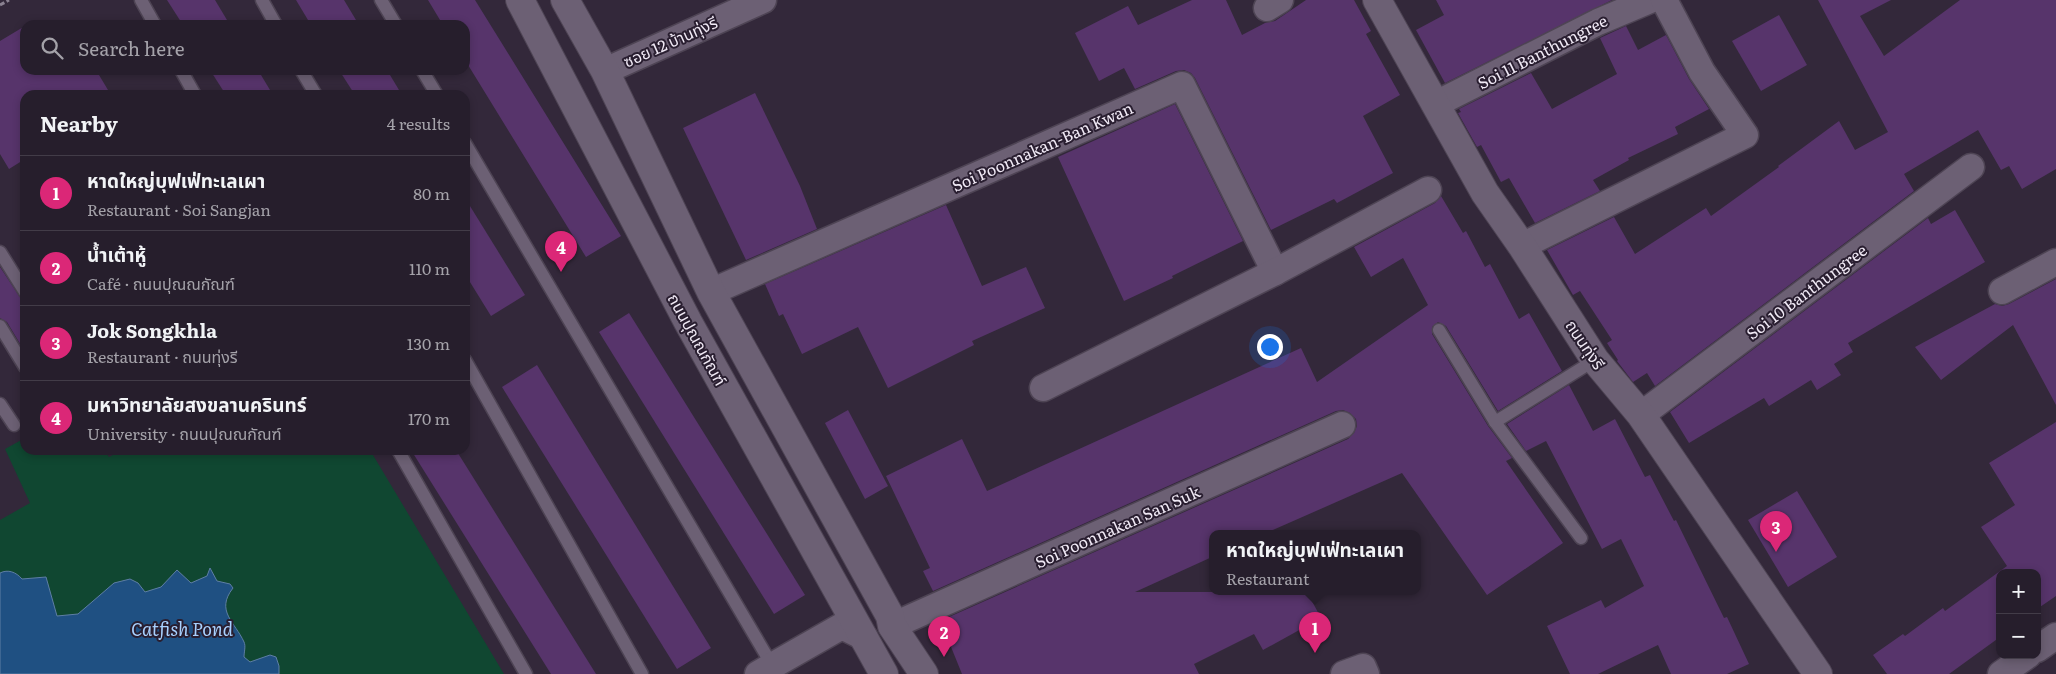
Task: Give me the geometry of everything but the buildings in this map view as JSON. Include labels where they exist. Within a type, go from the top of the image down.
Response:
[{"type":"street","name":"ถนนปุณณกัณฑ์","points":[[520,0],[688,322],[884,674]]},
{"type":"street","points":[[564,0],[605,71],[711,292],[849,539],[890,616],[892,626],[924,674]]},
{"type":"street","name":"ซอย 12 บ้านทุ่งรี","points":[[605,71],[763,0]]},
{"type":"street","name":"ถนนทุ่งรี","points":[[1377,0],[1485,193],[1522,246],[1595,360],[1641,416],[1815,673]]},
{"type":"street","name":"Soi 11 Banthungree","points":[[1436,104],[1598,22],[1650,0]]},
{"type":"street","points":[[1522,246],[1745,135],[1702,72],[1664,0]]},
{"type":"street","points":[[566,90],[605,71]]},
{"type":"street","name":"Soi Poonnakan-Ban Kwan","points":[[711,292],[1182,85],[1275,272]]},
{"type":"street","name":"Soi 10 Banthungree","points":[[1641,416],[1971,167]]},
{"type":"street","points":[[1043,388],[1275,272],[1428,190]]},
{"type":"street","points":[[2002,290],[2056,262]]},
{"type":"street","name":"Soi Poonnakan San Suk","points":[[892,626],[1342,425]]},
{"type":"street","points":[[765,669],[842,626],[864,637]]},
{"type":"street","points":[[2041,646],[2056,636]]},
{"type":"street","points":[[2001,674],[2022,659]]},
{"type":"street","points":[[1344,674],[1363,666],[1366,674]]},
{"type":"lane","points":[[141,0],[152,20]]},
{"type":"lane","points":[[262,0],[273,20]]},
{"type":"lane","points":[[381,0],[393,20]]},
{"type":"lane","points":[[184,75],[192,90]]},
{"type":"lane","points":[[305,75],[313,90]]},
{"type":"lane","points":[[425,75],[434,90]]},
{"type":"lane","points":[[470,152],[765,669]]},
{"type":"lane","points":[[0,252],[20,284]]},
{"type":"lane","points":[[0,326],[20,359]]},
{"type":"lane","points":[[1440,330],[1495,422],[1581,538]]},
{"type":"lane","points":[[1495,422],[1595,360]]},
{"type":"lane","points":[[470,369],[642,674]]},
{"type":"lane","points":[[0,404],[14,426]]},
{"type":"lane","points":[[401,455],[526,674]]},
{"type":"path","points":[[0,6],[9,0]]},
{"type":"green space","points":[[20,441],[20,455],[108,455],[109,457],[113,455],[373,455],[504,674],[0,674],[0,520],[30,503],[5,449]]},
{"type":"water","name":"Catfish Pond","points":[[210,568],[217,581],[230,584],[233,588],[228,596],[226,610],[244,642],[244,657],[250,662],[270,655],[276,657],[279,674],[0,674],[0,573],[12,572],[22,579],[46,577],[57,616],[78,614],[114,583],[130,579],[138,583],[145,592],[161,587],[177,570],[191,583],[207,576]]},
{"type":"place","name":"มหาวิทยาลัยสงขลานครินทร์","points":[[561,272]]},
{"type":"place","name":"Jok Songkhla","points":[[1776,552]]},
{"type":"place","name":"หาดใหญ่บุฟเฟ่ทะเลเผา","points":[[1315,653]]},
{"type":"place","name":"น้ำเต้าหู้","points":[[944,657]]}]
